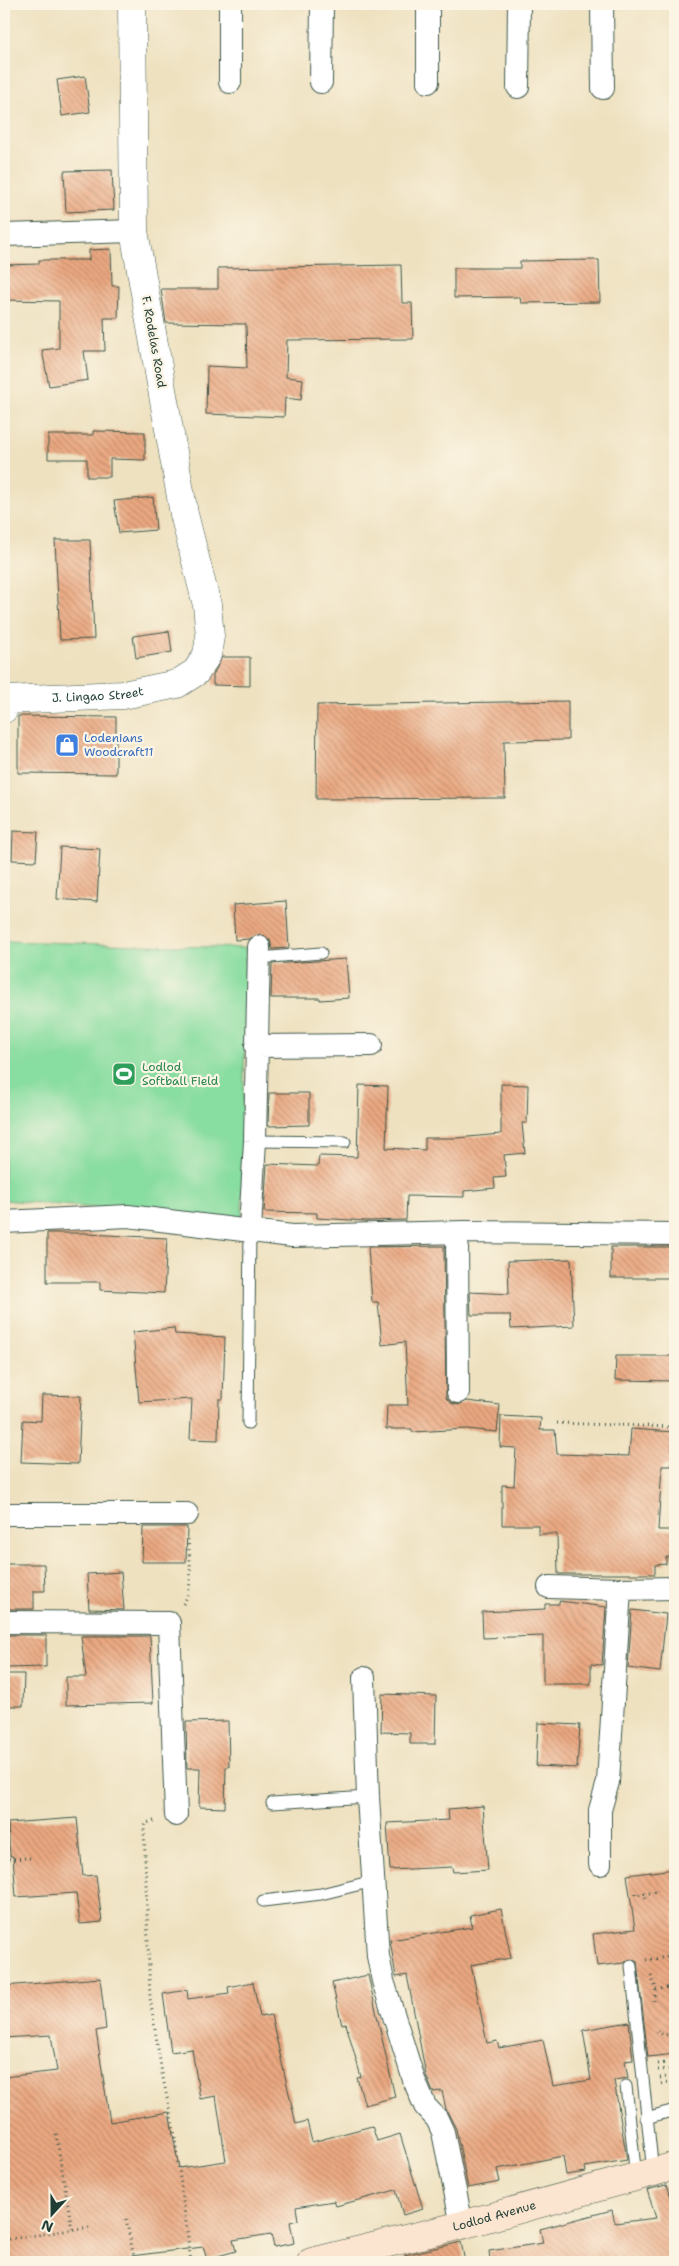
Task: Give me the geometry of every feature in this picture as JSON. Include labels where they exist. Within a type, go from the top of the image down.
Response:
[{"type":"main road","name":"Lodlod Avenue","points":[[314,2262],[462,2225],[655,2172]]},
{"type":"street","name":"F. Rodelas Road","points":[[132,4],[134,231],[184,514],[207,605],[210,636],[208,655],[196,672]]},
{"type":"street","points":[[230,4],[230,82]]},
{"type":"street","points":[[321,82],[322,4]]},
{"type":"street","points":[[428,4],[428,82]]},
{"type":"street","points":[[518,4],[518,86]]},
{"type":"street","points":[[602,4],[603,88]]},
{"type":"street","points":[[4,235],[134,231]]},
{"type":"street","name":"J. Lingao Street","points":[[4,703],[123,695],[177,684],[196,672]]},
{"type":"street","points":[[250,1230],[255,1141],[258,952]]},
{"type":"street","points":[[256,1046],[371,1044]]},
{"type":"street","points":[[4,1222],[128,1216],[292,1236],[457,1233],[675,1234]]},
{"type":"street","points":[[457,1233],[458,1392]]},
{"type":"street","points":[[4,1514],[186,1514]]},
{"type":"street","points":[[549,1587],[675,1588]]},
{"type":"street","points":[[600,1864],[600,1810],[608,1782],[620,1589]]},
{"type":"street","points":[[4,1622],[169,1623],[176,1815]]},
{"type":"street","points":[[364,1678],[368,1797],[378,1956],[383,1982],[414,2080],[425,2106],[438,2119],[443,2132],[462,2225]]},
{"type":"lane","points":[[258,952],[321,953]]},
{"type":"lane","points":[[255,1141],[345,1142]]},
{"type":"lane","points":[[248,1423],[250,1230]]},
{"type":"lane","points":[[272,1803],[368,1797]]},
{"type":"lane","points":[[263,1901],[321,1894],[373,1881]]},
{"type":"lane","points":[[631,1966],[646,2118],[655,2172]]},
{"type":"lane","points":[[626,2086],[655,2172]]},
{"type":"lane","points":[[646,2118],[675,2110]]},
{"type":"path","points":[[557,1423],[675,1426]]},
{"type":"path","points":[[169,1623],[187,1599],[190,1575],[186,1514]]},
{"type":"path","points":[[176,1815],[146,1823],[144,1829],[150,1998],[162,2073],[174,2131],[191,2262]]},
{"type":"path","points":[[4,1859],[31,1858]]},
{"type":"path","points":[[636,1893],[636,1895],[656,1892],[657,1890]]},
{"type":"path","points":[[645,1893],[646,1900]]},
{"type":"path","points":[[644,1960],[675,1956]]},
{"type":"path","points":[[650,1990],[675,1987]]},
{"type":"path","points":[[675,2076],[656,2078],[657,2084],[675,2082]]},
{"type":"path","points":[[56,2134],[72,2228]]},
{"type":"path","points":[[126,2219],[135,2262]]},
{"type":"path","points":[[4,2240],[72,2228],[90,2227]]},
{"type":"green space","name":"Lodlod Softball Field","points":[[4,941],[246,948],[242,1221],[4,1200]]},
{"type":"building","points":[[85,76],[90,112],[62,116],[57,80]]},
{"type":"building","points":[[112,170],[114,210],[66,212],[64,171]]},
{"type":"building","points":[[111,249],[112,286],[119,286],[118,318],[104,318],[105,351],[84,351],[88,380],[49,386],[42,350],[59,348],[59,301],[4,300],[4,265],[39,264],[39,260],[89,260],[89,250]]},
{"type":"building","points":[[599,260],[600,302],[521,303],[520,297],[454,298],[454,268],[520,268],[520,261]]},
{"type":"building","points":[[401,265],[402,303],[412,303],[413,339],[287,340],[286,377],[303,379],[301,400],[285,398],[284,417],[206,414],[207,366],[247,368],[246,324],[166,323],[161,289],[218,289],[218,268]]},
{"type":"building","points":[[93,431],[145,432],[145,460],[110,459],[110,477],[87,477],[87,459],[48,459],[48,435],[93,435]]},
{"type":"building","points":[[153,497],[156,530],[119,533],[114,501]]},
{"type":"building","points":[[55,540],[90,540],[94,639],[60,640]]},
{"type":"building","points":[[169,631],[172,652],[136,658],[133,636]]},
{"type":"building","points":[[222,657],[250,657],[250,686],[213,685],[213,675]]},
{"type":"building","points":[[568,701],[568,740],[504,741],[505,798],[316,799],[317,705]]},
{"type":"building","name":"Lodenians Woodcraft11","points":[[18,716],[116,717],[116,774],[18,773]]},
{"type":"building","points":[[13,831],[38,832],[36,861],[12,860]]},
{"type":"building","points":[[60,847],[100,849],[97,902],[57,899]]},
{"type":"building","points":[[286,901],[289,948],[272,949],[270,940],[260,934],[249,939],[235,940],[233,905]]},
{"type":"building","points":[[346,959],[349,998],[320,1000],[320,998],[271,998],[272,964]]},
{"type":"building","points":[[501,1084],[528,1085],[527,1123],[522,1123],[525,1153],[504,1155],[506,1177],[494,1178],[495,1188],[464,1191],[464,1197],[407,1196],[406,1220],[367,1221],[317,1218],[317,1213],[264,1212],[267,1164],[318,1166],[319,1156],[357,1157],[359,1085],[388,1086],[386,1148],[425,1150],[425,1138],[457,1138],[501,1134]]},
{"type":"building","points":[[269,1093],[309,1093],[309,1125],[268,1126]]},
{"type":"building","points":[[47,1233],[88,1233],[167,1238],[164,1293],[100,1290],[100,1282],[47,1282]]},
{"type":"building","points":[[444,1246],[446,1398],[451,1403],[458,1405],[467,1401],[500,1405],[497,1432],[467,1429],[412,1432],[412,1429],[386,1429],[387,1405],[408,1405],[405,1342],[382,1345],[378,1302],[372,1302],[368,1247]]},
{"type":"building","points":[[611,1247],[675,1247],[675,1278],[611,1278]]},
{"type":"building","points":[[571,1259],[574,1326],[511,1329],[510,1315],[471,1315],[470,1292],[509,1294],[508,1261]]},
{"type":"building","points":[[174,1328],[175,1334],[225,1337],[223,1399],[219,1399],[218,1440],[190,1439],[192,1399],[139,1402],[133,1332]]},
{"type":"building","points":[[616,1356],[674,1356],[674,1381],[615,1380]]},
{"type":"building","points":[[42,1395],[81,1396],[78,1464],[21,1462],[23,1420],[41,1421]]},
{"type":"building","points":[[501,1416],[541,1418],[540,1430],[555,1430],[557,1454],[629,1456],[631,1429],[673,1432],[671,1466],[662,1466],[658,1530],[675,1530],[675,1557],[666,1557],[666,1564],[655,1565],[655,1574],[558,1574],[557,1534],[538,1534],[538,1525],[502,1525],[502,1485],[514,1486],[516,1448],[500,1447]]},
{"type":"building","points":[[143,1527],[187,1527],[186,1562],[142,1562]]},
{"type":"building","points":[[4,1564],[44,1564],[45,1591],[34,1591],[34,1609],[5,1609]]},
{"type":"building","points":[[121,1572],[124,1610],[89,1609],[87,1574]]},
{"type":"building","points":[[559,1601],[606,1607],[602,1665],[591,1664],[591,1684],[543,1684],[543,1636],[483,1638],[482,1612],[545,1609],[545,1604],[559,1604]]},
{"type":"building","points":[[632,1610],[666,1614],[660,1672],[628,1668]]},
{"type":"building","points":[[6,1635],[46,1635],[46,1667],[6,1668]]},
{"type":"building","points":[[81,1636],[150,1636],[153,1703],[66,1705],[66,1677],[86,1677]]},
{"type":"building","points":[[4,1674],[24,1674],[23,1706],[4,1706]]},
{"type":"building","points":[[382,1694],[436,1696],[435,1744],[410,1744],[410,1733],[381,1732]]},
{"type":"building","points":[[228,1721],[229,1767],[226,1767],[225,1808],[199,1807],[200,1768],[187,1768],[186,1722]]},
{"type":"building","points":[[538,1723],[580,1725],[577,1768],[536,1766]]},
{"type":"building","points":[[483,1806],[488,1870],[453,1872],[452,1867],[390,1870],[387,1823],[449,1820],[448,1809]]},
{"type":"building","points":[[77,1818],[83,1876],[96,1875],[102,1922],[80,1924],[76,1893],[16,1897],[13,1856],[10,1856],[8,1823]]},
{"type":"building","points":[[675,1869],[675,2054],[648,2057],[637,1962],[631,1959],[624,1963],[597,1966],[593,1934],[635,1929],[627,1875]]},
{"type":"building","points":[[501,1909],[511,1958],[471,1965],[487,2043],[497,2041],[499,2048],[543,2040],[553,2086],[591,2080],[583,2030],[629,2022],[633,2060],[625,2061],[628,2078],[614,2080],[627,2160],[585,2167],[586,2172],[566,2175],[563,2156],[497,2169],[500,2182],[468,2188],[456,2129],[446,2109],[442,2091],[433,2092],[426,2075],[407,1975],[396,1977],[390,1940],[472,1927],[470,1915]]},
{"type":"building","points":[[368,1975],[395,2097],[365,2105],[357,2078],[361,2077],[346,2024],[342,2025],[332,1983]]},
{"type":"building","points":[[100,1978],[106,2029],[96,2031],[110,2122],[169,2112],[179,2168],[226,2161],[216,2096],[200,2099],[192,2049],[171,2052],[163,1994],[187,1990],[188,1999],[229,1993],[228,1987],[253,1982],[260,2017],[271,2015],[296,2124],[307,2121],[312,2142],[372,2126],[377,2141],[400,2134],[423,2209],[403,2215],[396,2190],[336,2206],[334,2201],[296,2207],[298,2220],[290,2222],[294,2243],[274,2247],[271,2234],[233,2240],[236,2251],[207,2259],[203,2247],[131,2256],[132,2262],[4,2262],[4,2077],[57,2071],[51,2035],[4,2038],[4,1986]]},
{"type":"building","points":[[666,2185],[675,2212],[675,2262],[490,2262],[489,2251],[543,2243],[540,2229],[612,2210],[615,2223],[656,2218],[647,2190]]},
{"type":"building","points":[[461,2242],[465,2262],[405,2262],[405,2255]]},
{"type":"place","name":"Lodenians Woodcraft11","points":[[67,745]]},
{"type":"place","name":"Lodlod Softball Field","points":[[124,1074]]}]
